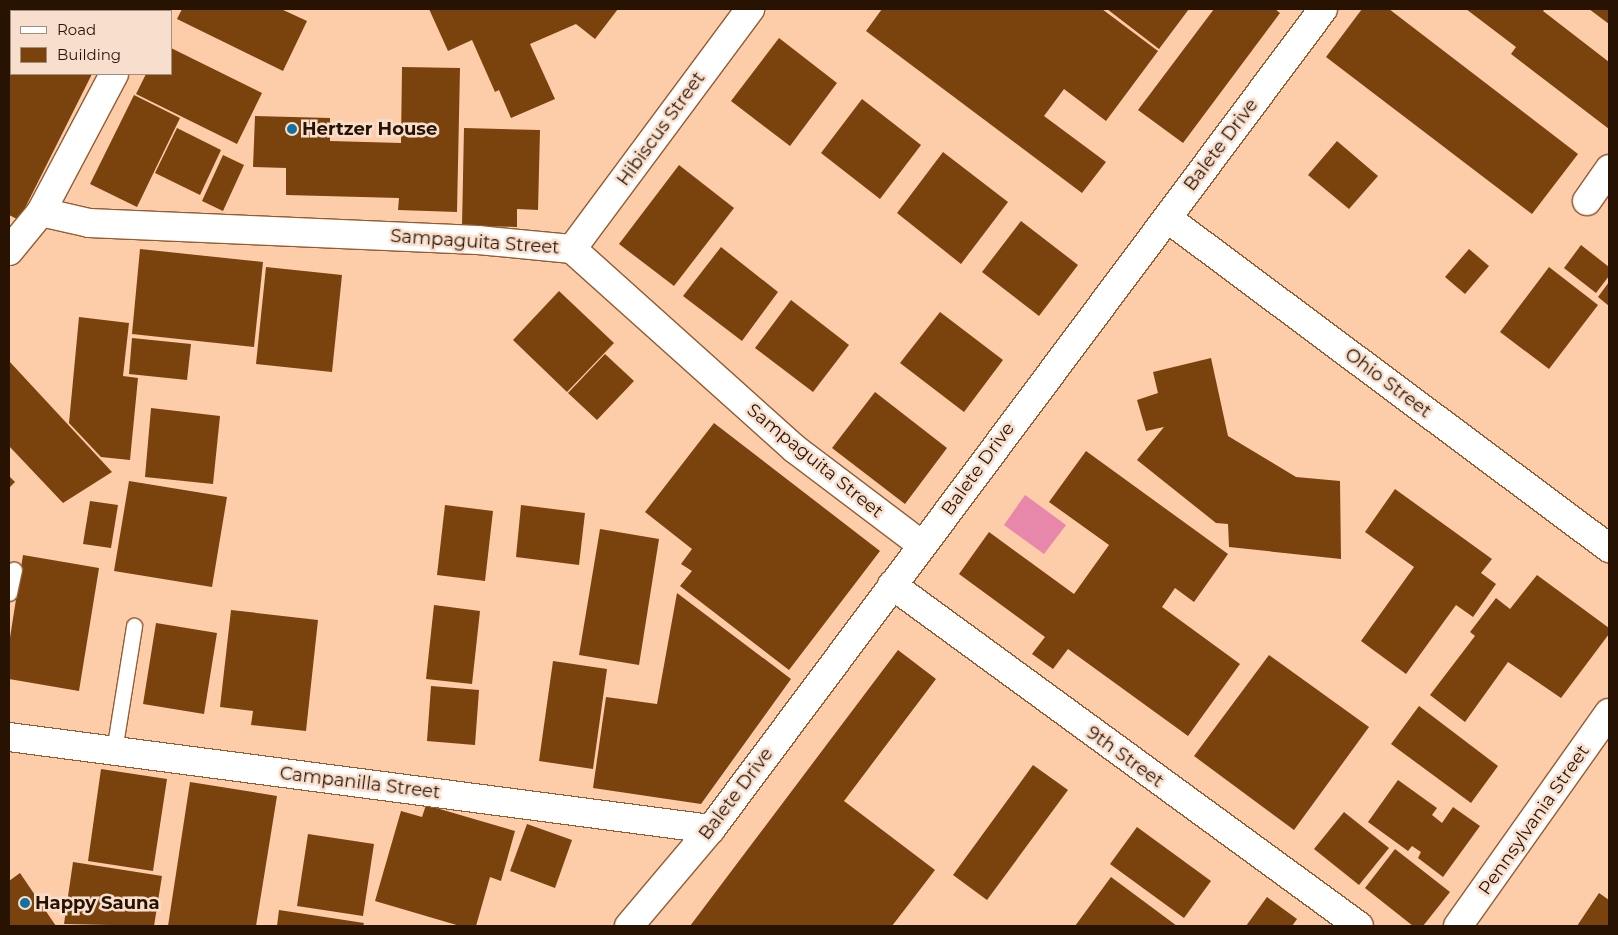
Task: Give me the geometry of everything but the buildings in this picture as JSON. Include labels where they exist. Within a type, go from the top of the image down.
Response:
[{"type":"street","name":"Hibiscus Street","points":[[572,249],[750,9]]},
{"type":"street","name":"Balete Drive","points":[[629,926],[711,829],[1323,9]]},
{"type":"street","points":[[9,251],[41,212],[113,75]]},
{"type":"street","points":[[1587,201],[1609,169]]},
{"type":"street","name":"Sampaguita Street","points":[[41,212],[88,223],[478,240],[572,249],[795,450],[922,545]]},
{"type":"street","name":"Ohio Street","points":[[1168,218],[1609,548]]},
{"type":"street","name":"9th Street","points":[[892,585],[1359,926]]},
{"type":"street","name":"Pennsylvania Street","points":[[1458,926],[1609,713]]},
{"type":"street","name":"Campanilla Street","points":[[9,737],[711,829]]},
{"type":"lane","points":[[9,594],[14,570]]},
{"type":"lane","points":[[114,751],[134,626]]},
{"type":"shaded area","points":[[1025,495],[1066,525],[1044,554],[1004,525]]},
{"type":"place","name":"Hertzer House","points":[[292,129]]},
{"type":"place","name":"Happy Sauna","points":[[25,903]]}]
